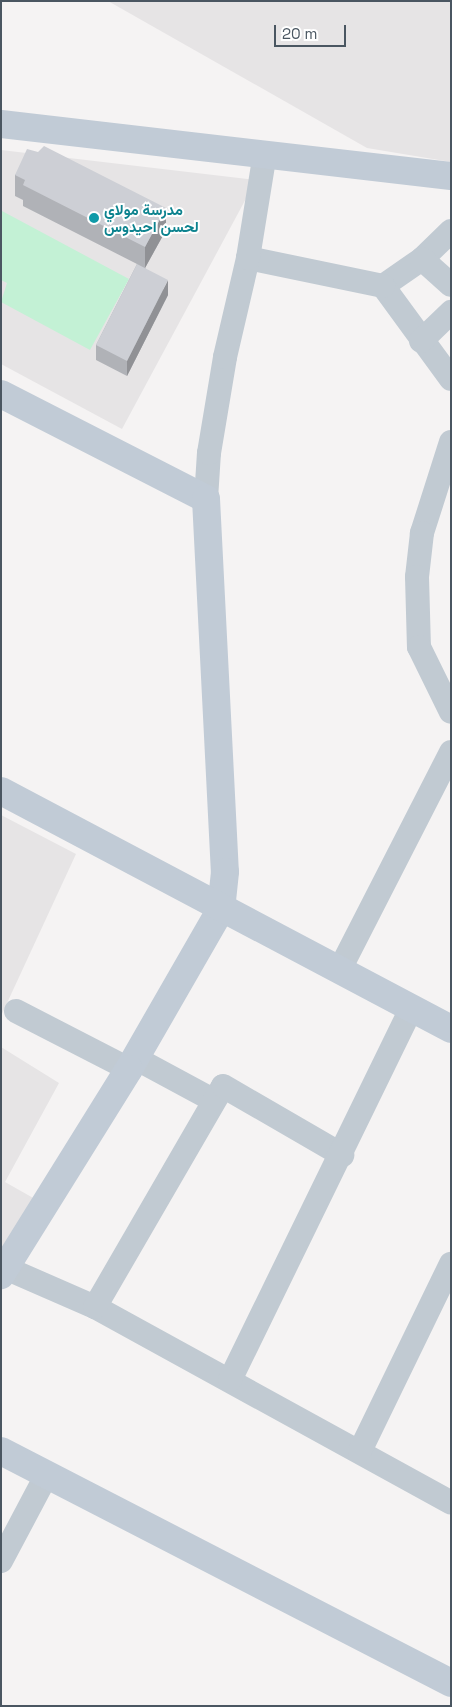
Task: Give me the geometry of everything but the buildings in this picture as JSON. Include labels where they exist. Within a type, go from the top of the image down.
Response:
[{"type":"street","points":[[1,124],[451,176]]},
{"type":"street","points":[[265,153],[248,258],[225,357],[209,453],[206,499],[225,872],[221,909],[132,1063],[3,1270],[95,1307],[451,1503]]},
{"type":"street","points":[[382,286],[422,258],[451,231]]},
{"type":"street","points":[[248,258],[382,286],[420,341],[451,380]]},
{"type":"street","points":[[422,258],[451,285]]},
{"type":"street","points":[[420,341],[451,312]]},
{"type":"street","points":[[1,394],[206,499]]},
{"type":"street","points":[[451,442],[422,533],[417,577],[420,647],[451,712]]},
{"type":"street","points":[[339,971],[451,752]]},
{"type":"street","points":[[1,791],[451,1029]]},
{"type":"street","points":[[230,1380],[281,1271],[342,1155],[411,1008]]},
{"type":"street","points":[[16,1011],[213,1100]]},
{"type":"street","points":[[95,1307],[219,1088],[226,1086],[342,1155]]},
{"type":"street","points":[[360,1452],[451,1264]]},
{"type":"street","points":[[1,1451],[46,1476],[451,1683]]},
{"type":"street","points":[[1,1561],[46,1476]]},
{"type":"shaded area","points":[[108,1],[451,1],[451,162],[367,148]]},
{"type":"shaded area","points":[[1,150],[256,180],[122,429],[1,364]]},
{"type":"shaded area","points":[[1,815],[76,854],[1,1016]]},
{"type":"shaded area","points":[[1,1047],[59,1083],[5,1182],[35,1199],[1,1252]]},
{"type":"green space","points":[[2,211],[129,279],[90,350],[1,302],[7,283],[1,280]]},
{"type":"place","name":"مدرسة مولاي لحسن احيدوس","points":[[94,218]]}]
